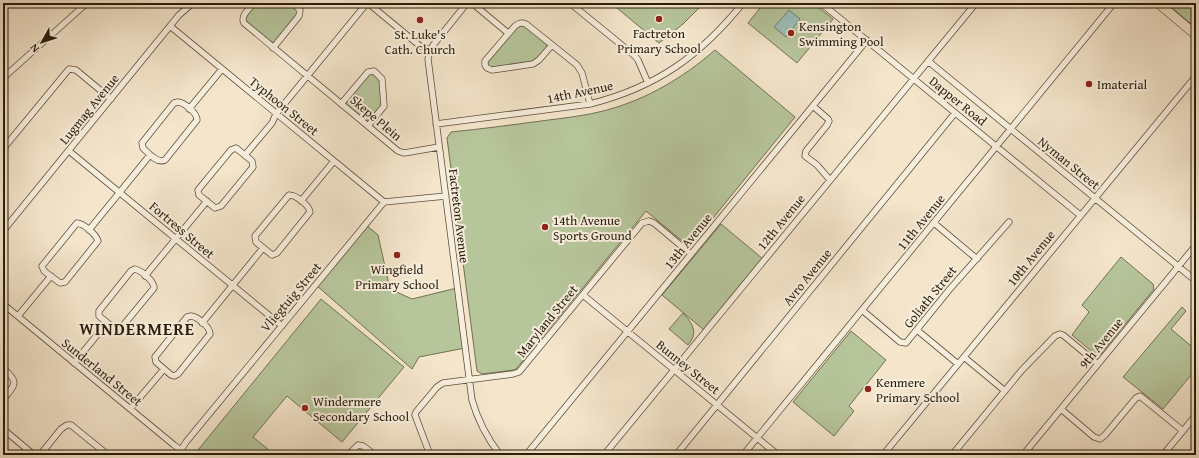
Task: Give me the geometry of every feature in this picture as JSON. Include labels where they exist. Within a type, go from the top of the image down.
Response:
[{"type":"main road","points":[[1158,3],[1196,35]]},
{"type":"street","points":[[3,78],[88,3]]},
{"type":"street","name":"Lugmag Avenue","points":[[3,231],[179,15],[193,3]]},
{"type":"street","name":"Skepe Plein","points":[[254,3],[243,16],[243,22],[401,153],[439,147]]},
{"type":"street","points":[[273,48],[299,16],[300,10],[293,3]]},
{"type":"street","points":[[245,155],[272,123],[276,114],[367,3],[420,46],[430,50],[467,3]]},
{"type":"street","points":[[472,3],[508,33]]},
{"type":"street","points":[[570,3],[635,56],[648,83]]},
{"type":"street","name":"14th Avenue","points":[[436,124],[590,104],[611,98],[648,83],[675,68],[702,48],[744,3]]},
{"type":"street","name":"Dapper Road","points":[[821,3],[1080,215]]},
{"type":"street","name":"12th Avenue","points":[[604,455],[976,3]]},
{"type":"street","name":"11th Avenue","points":[[743,455],[1114,3]]},
{"type":"street","points":[[552,45],[537,63],[492,70],[487,68],[485,65],[486,61],[508,33],[518,23],[523,22],[526,24],[577,65],[582,73],[590,104]]},
{"type":"street","name":"Typhoon Street","points":[[170,26],[384,202]]},
{"type":"street","name":"13th Avenue","points":[[526,455],[867,40]]},
{"type":"street","name":"Factreton Avenue","points":[[430,50],[428,61],[472,400],[488,438],[500,455]]},
{"type":"street","name":"Nyman Street","points":[[928,61],[1196,281]]},
{"type":"street","points":[[3,149],[69,69],[76,70],[111,99]]},
{"type":"street","points":[[189,109],[222,69]]},
{"type":"street","points":[[341,104],[368,72],[374,71],[380,75],[383,80],[384,106],[368,126]]},
{"type":"street","name":"10th Avenue","points":[[883,455],[1196,76]]},
{"type":"street","points":[[181,102],[196,115],[197,120],[165,160],[162,162],[158,161],[150,155],[143,148],[142,143],[174,103],[181,102]]},
{"type":"street","points":[[813,106],[828,118],[829,121],[828,125],[806,151],[805,156],[817,165],[830,180]]},
{"type":"street","name":"Avro Avenue","points":[[676,455],[955,113]]},
{"type":"street","points":[[233,148],[238,149],[253,162],[253,167],[219,208],[215,208],[207,201],[199,195],[198,190],[233,148]]},
{"type":"street","name":"Fortress Street","points":[[69,151],[282,326]]},
{"type":"street","points":[[89,230],[150,155]]},
{"type":"street","points":[[301,201],[334,161]]},
{"type":"street","points":[[293,195],[301,201],[308,207],[310,212],[275,254],[271,254],[255,241],[255,235],[288,196],[293,195]]},
{"type":"street","points":[[384,202],[446,196]]},
{"type":"street","points":[[145,276],[207,201]]},
{"type":"street","name":"Vliegtuig Street","points":[[179,452],[384,202]]},
{"type":"street","name":"Maryland Street","points":[[430,455],[416,419],[416,412],[440,385],[519,372],[644,222],[649,221],[654,223],[691,254]]},
{"type":"street","name":"Goliath Street","points":[[862,310],[902,343],[908,342],[916,330],[1009,222]]},
{"type":"street","points":[[934,223],[977,259]]},
{"type":"street","points":[[76,224],[82,224],[97,237],[97,242],[65,282],[58,282],[51,276],[43,270],[42,265],[70,230],[76,224]]},
{"type":"street","name":"9th Avenue","points":[[1025,453],[1196,245]]},
{"type":"street","points":[[202,323],[263,248]]},
{"type":"street","points":[[132,270],[137,270],[145,276],[153,283],[154,288],[119,329],[115,329],[99,316],[99,310],[132,270]]},
{"type":"street","points":[[18,316],[51,276]]},
{"type":"street","name":"Bunney Street","points":[[583,295],[778,455]]},
{"type":"street","name":"Sunderland Street","points":[[3,304],[130,409],[179,452],[188,455]]},
{"type":"street","points":[[194,316],[210,329],[209,336],[177,375],[171,375],[164,369],[155,361],[156,356],[188,317],[194,316]]},
{"type":"street","points":[[74,363],[107,323]]},
{"type":"street","points":[[916,330],[958,364]]},
{"type":"street","points":[[952,455],[1022,370],[1058,334],[1065,336],[1098,364]]},
{"type":"street","points":[[964,357],[1005,391]]},
{"type":"street","points":[[3,368],[15,381],[14,386],[3,400]]},
{"type":"street","points":[[130,409],[164,369]]},
{"type":"street","points":[[1061,409],[1094,437],[1100,439],[1136,398],[1140,396],[1183,431]]},
{"type":"street","points":[[1163,455],[1196,415]]},
{"type":"street","points":[[40,455],[61,428],[67,425],[71,426],[108,455]]},
{"type":"street","points":[[3,429],[34,455]]},
{"type":"street","points":[[348,455],[358,445],[364,446],[374,455]]},
{"type":"street","points":[[1025,453],[1032,455]]},
{"type":"green space","points":[[256,3],[290,3],[296,8],[298,14],[275,43],[271,43],[246,23],[244,18]]},
{"type":"green space","name":"Factreton Primary School","points":[[611,3],[704,3],[683,24],[659,43]]},
{"type":"green space","name":"Kensington Swimming Pool","points":[[764,3],[813,3],[833,19],[797,63],[748,23]]},
{"type":"green space","points":[[1166,3],[1196,3],[1196,28]]},
{"type":"green space","points":[[522,24],[546,42],[547,47],[536,62],[492,68],[488,66],[488,62],[516,27]]},
{"type":"green space","name":"14th Avenue Sports Ground","points":[[715,50],[795,117],[692,244],[687,245],[646,211],[516,369],[482,374],[477,371],[447,138],[451,132],[574,117],[599,112],[622,105],[650,94],[664,86],[690,70]]},
{"type":"green space","points":[[372,73],[379,77],[383,105],[369,121],[366,121],[346,105],[346,102],[368,74]]},
{"type":"green space","points":[[365,224],[378,235],[390,289],[412,299],[457,288],[465,348],[419,357],[412,369],[316,285]]},
{"type":"green space","points":[[721,224],[763,259],[704,330],[662,295]]},
{"type":"green space","points":[[1121,257],[1153,284],[1154,289],[1101,354],[1096,355],[1072,335],[1089,312],[1082,305]]},
{"type":"green space","name":"Windermere Secondary School","points":[[321,299],[404,367],[342,442],[287,396],[253,437],[275,455],[204,455],[198,450]]},
{"type":"green space","points":[[1182,307],[1186,311],[1171,329],[1196,350],[1196,369],[1163,409],[1123,377]]},
{"type":"green space","points":[[683,313],[689,320],[694,332],[688,345],[669,329]]},
{"type":"green space","points":[[851,331],[886,360],[849,406],[854,411],[834,436],[793,402]]},
{"type":"water","points":[[789,10],[800,19],[786,37],[774,27]]},
{"type":"place","name":"Factreton Primary School","points":[[659,19]]},
{"type":"place","name":"St. Luke's Cath. Church","points":[[420,20]]},
{"type":"place","name":"Kensington Swimming Pool","points":[[791,33]]},
{"type":"place","name":"Imaterial","points":[[1089,84]]},
{"type":"place","name":"14th Avenue Sports Ground","points":[[545,227]]},
{"type":"place","name":"Wingfield Primary School","points":[[397,255]]},
{"type":"place","name":"Kenmere Primary School","points":[[868,389]]},
{"type":"place","name":"Windermere Secondary School","points":[[305,408]]},
{"type":"district","name":"WINDERMERE","points":[[137,328]]}]
